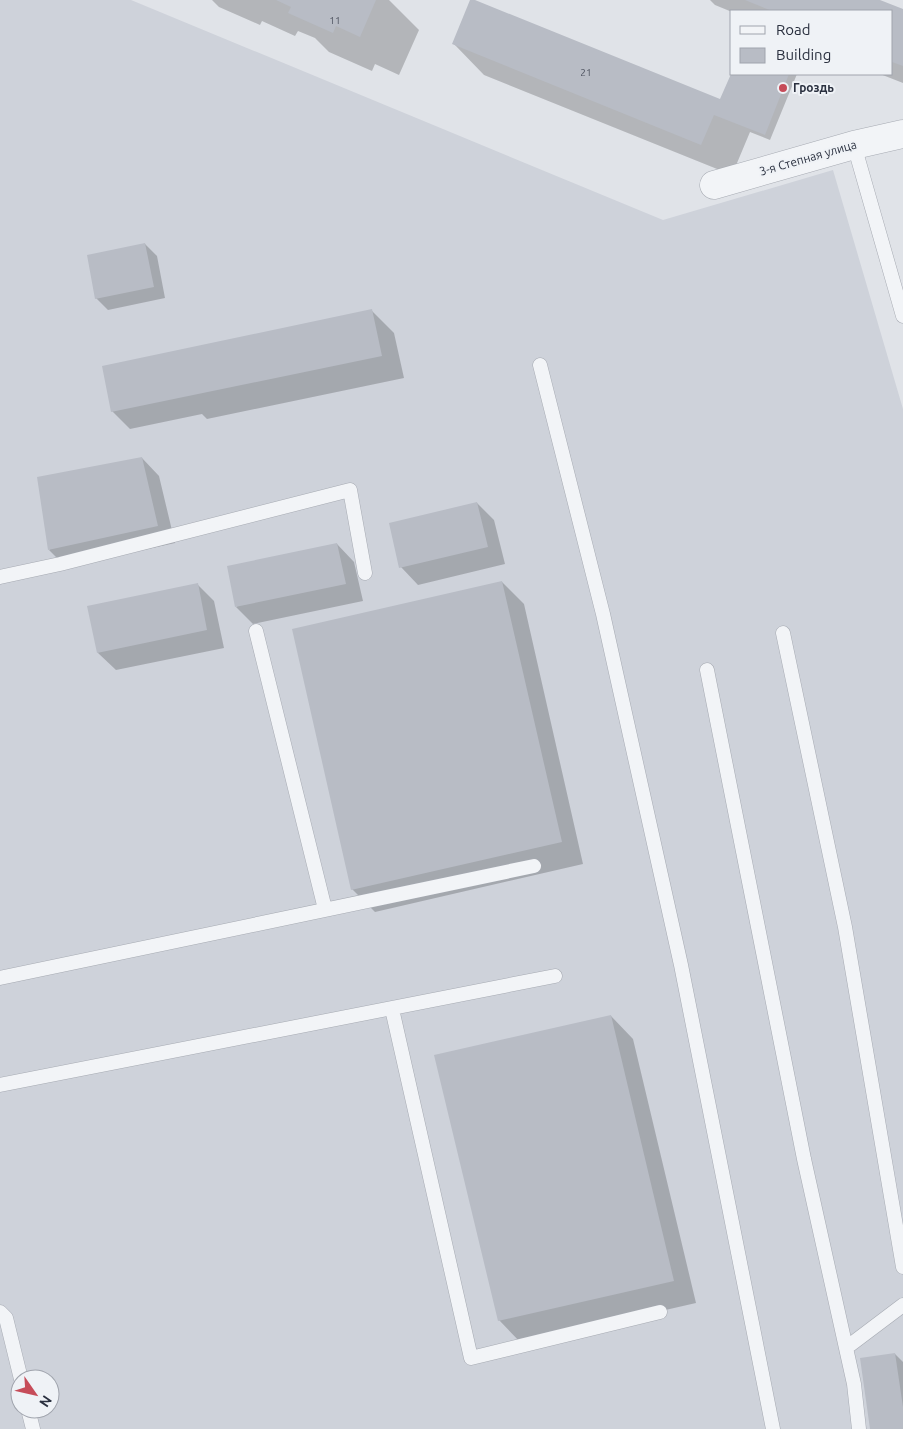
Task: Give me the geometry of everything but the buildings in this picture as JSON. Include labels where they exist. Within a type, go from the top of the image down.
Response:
[{"type":"street","name":"3-я Степная улица","points":[[714,185],[854,145],[903,134]]},
{"type":"lane","points":[[854,145],[903,316]]},
{"type":"lane","points":[[540,365],[603,614],[674,936],[773,1429]]},
{"type":"lane","points":[[0,577],[60,564],[350,490],[365,573]]},
{"type":"lane","points":[[256,631],[325,909]]},
{"type":"lane","points":[[783,633],[846,927],[903,1267]]},
{"type":"lane","points":[[707,670],[804,1159],[854,1384],[859,1429]]},
{"type":"lane","points":[[0,978],[534,866]]},
{"type":"lane","points":[[0,1085],[555,976]]},
{"type":"lane","points":[[392,1009],[471,1358],[660,1312]]},
{"type":"lane","points":[[846,1348],[903,1305]]},
{"type":"lane","points":[[0,1312],[6,1318],[19,1369]]},
{"type":"shaded area","points":[[0,0],[131,0],[663,220],[833,170],[903,409],[903,1429],[0,1429]]},
{"type":"place","name":"Гроздь","points":[[783,88]]}]
